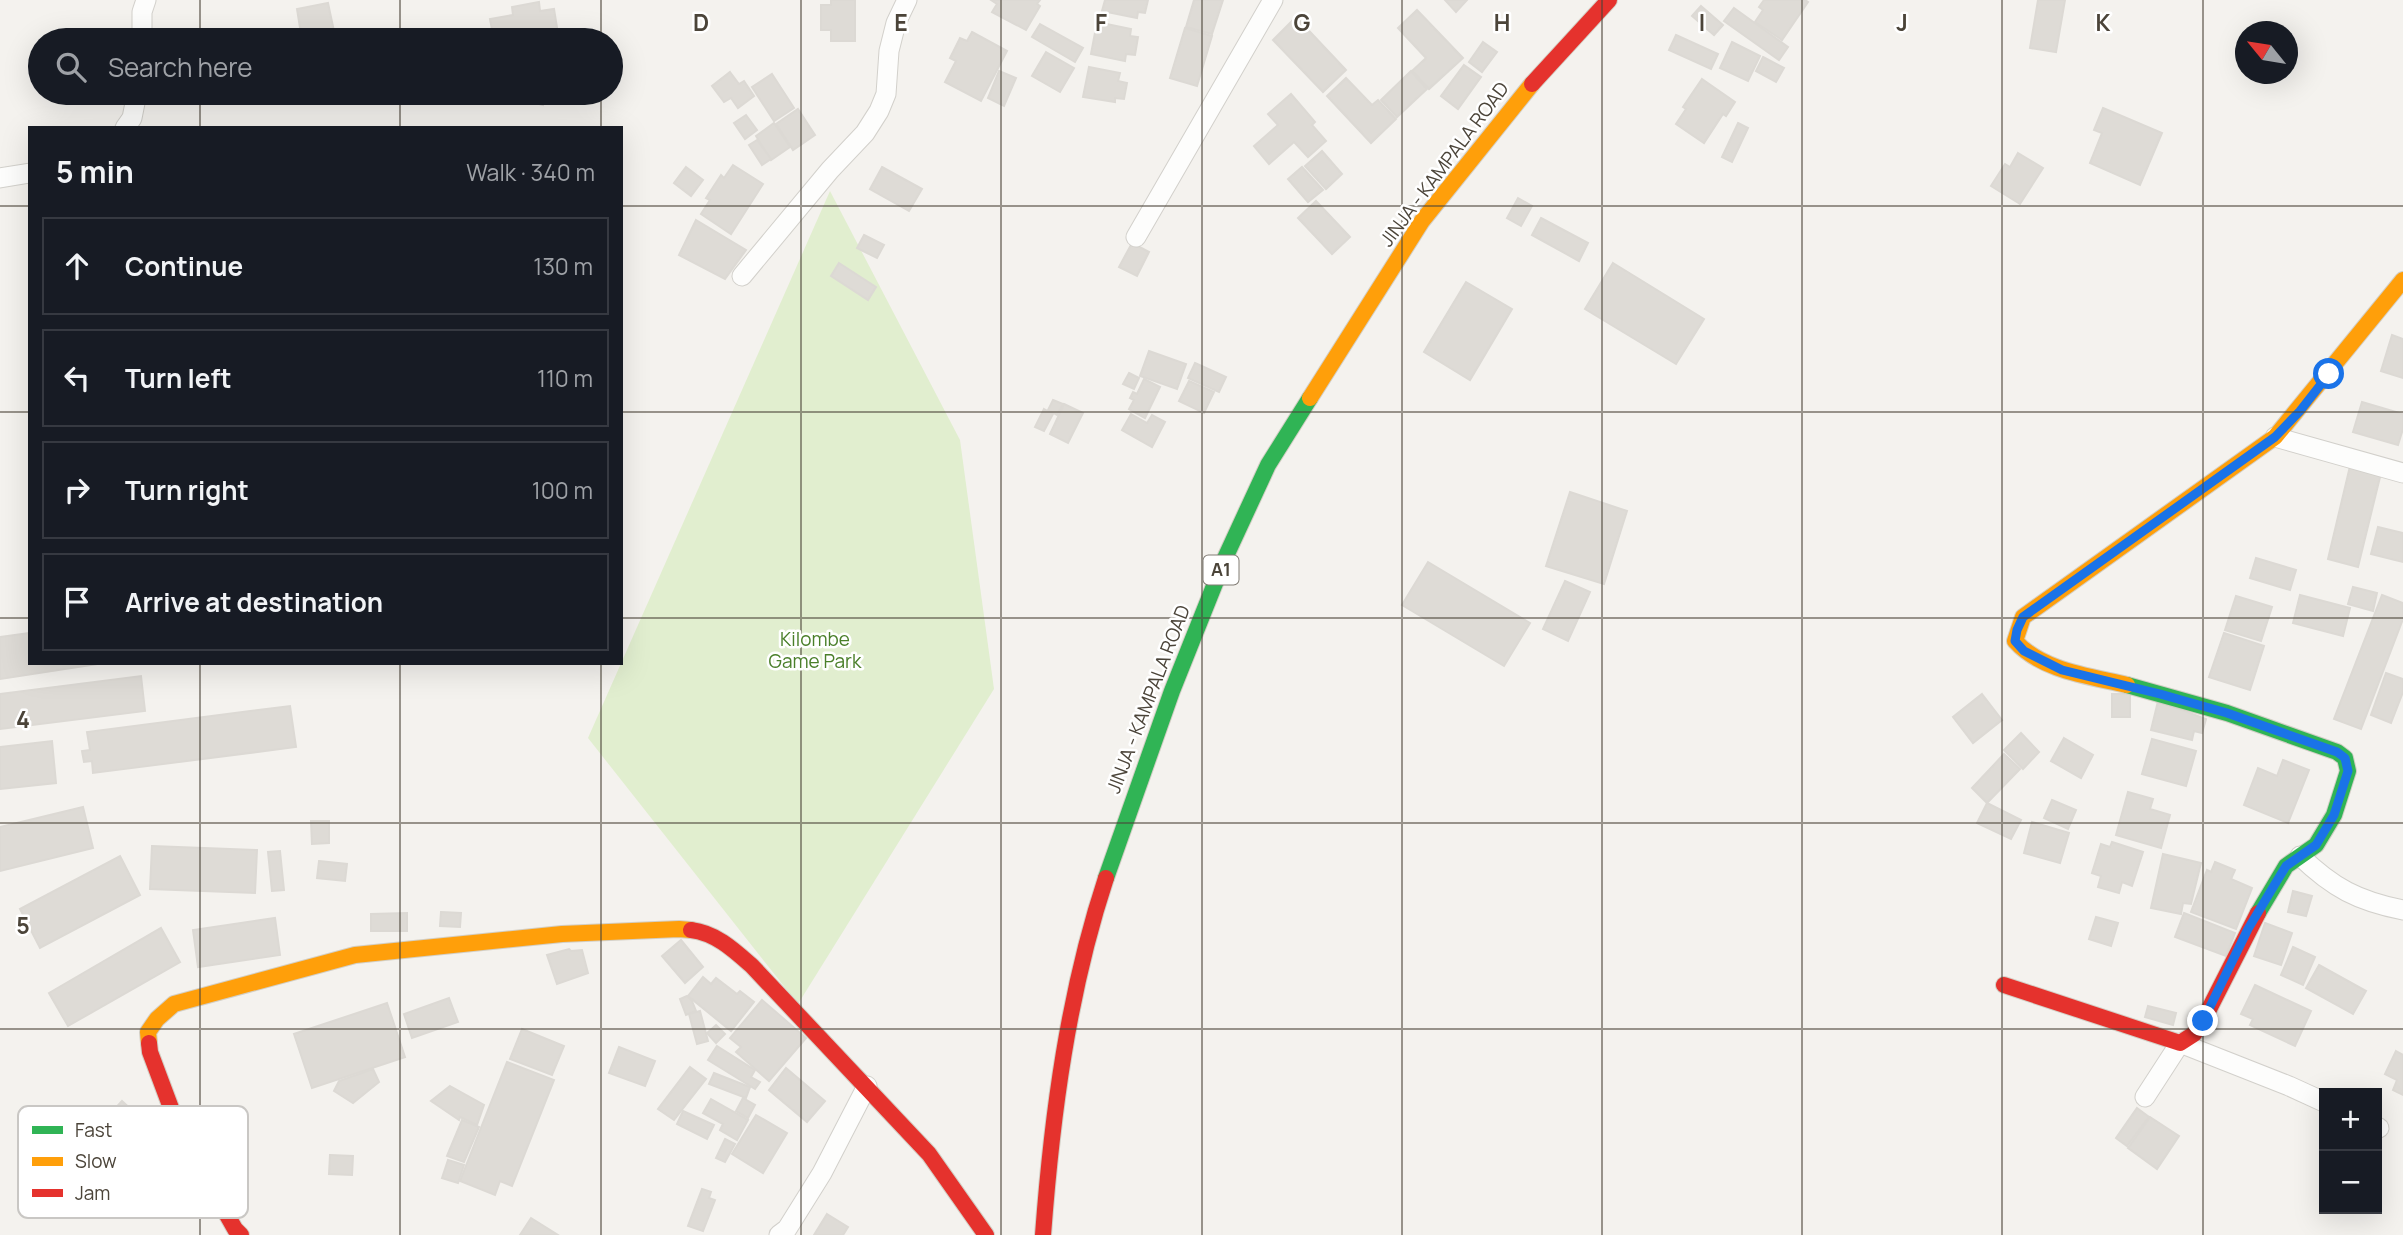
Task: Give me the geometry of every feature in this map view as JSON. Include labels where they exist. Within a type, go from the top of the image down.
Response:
[{"type":"main road","name":"JINJA - KAMPALA ROAD","points":[[1043,1235],[1048,1171],[1063,1058],[1090,926],[1172,691],[1226,556],[1268,465],[1422,221],[1515,103],[1609,0]]},
{"type":"main road","points":[[2004,985],[2180,1043],[2194,1034],[2203,1021],[2248,929],[2286,866],[2316,845],[2334,815],[2348,771],[2345,758],[2337,752],[2227,713],[2062,670],[2024,651],[2015,641],[2023,617],[2275,437],[2300,411],[2403,280]]},
{"type":"main road","points":[[170,1106],[150,1052],[148,1032],[157,1019],[174,1004],[355,955],[562,934],[679,929],[705,932],[731,947],[867,1086],[929,1154],[986,1235]]},
{"type":"main road","points":[[228,1218],[241,1235]]},
{"type":"street","points":[[142,28],[142,12],[146,0]]},
{"type":"street","points":[[742,276],[830,170],[865,133],[879,111],[886,94],[889,51],[896,23],[907,0]]},
{"type":"street","points":[[1136,237],[1273,0]]},
{"type":"street","points":[[126,126],[132,118],[135,105]]},
{"type":"street","points":[[0,178],[28,173]]},
{"type":"street","points":[[2275,437],[2403,473]]},
{"type":"street","points":[[2300,856],[2343,891],[2379,905],[2403,910]]},
{"type":"street","points":[[2145,1097],[2180,1043],[2319,1100]]},
{"type":"street","points":[[779,1235],[787,1229],[822,1173],[867,1086]]},
{"type":"green space","name":"Kilombe Game Park","points":[[830,191],[960,440],[994,689],[798,1004],[588,738],[620,665],[623,665],[623,659]]},
{"type":"building","points":[[831,0],[855,0],[855,41],[831,41],[831,30],[821,30],[821,5],[831,5]]},
{"type":"building","points":[[991,0],[1040,0],[1037,4],[1040,6],[1026,30],[992,12],[997,4]]},
{"type":"building","points":[[1105,0],[1148,0],[1145,13],[1138,12],[1137,18],[1102,11]]},
{"type":"building","points":[[1194,0],[1223,0],[1212,34],[1186,27]]},
{"type":"building","points":[[1445,0],[1467,0],[1456,12]]},
{"type":"building","points":[[1764,0],[1808,2],[1782,40],[1755,22],[1763,10],[1759,7]]},
{"type":"building","points":[[2038,0],[2065,0],[2056,52],[2030,48]]},
{"type":"building","points":[[539,2],[540,11],[554,9],[557,28],[492,28],[490,19],[513,15],[512,7]]},
{"type":"building","points":[[328,3],[333,28],[300,28],[297,9]]},
{"type":"building","points":[[1701,6],[1723,25],[1714,35],[1692,16]]},
{"type":"building","points":[[1734,8],[1788,47],[1779,60],[1724,21]]},
{"type":"building","points":[[1417,10],[1463,58],[1429,89],[1412,71],[1426,58],[1398,28]]},
{"type":"building","points":[[1296,17],[1346,70],[1323,92],[1273,40]]},
{"type":"building","points":[[1097,22],[1131,29],[1130,36],[1138,37],[1135,55],[1126,54],[1125,61],[1091,54]]},
{"type":"building","points":[[1040,24],[1083,48],[1075,62],[1032,37]]},
{"type":"building","points":[[1185,28],[1212,36],[1197,86],[1170,78]]},
{"type":"building","points":[[972,32],[1007,51],[981,101],[945,82],[956,61],[950,58],[960,38],[967,41]]},
{"type":"building","points":[[1676,35],[1718,54],[1711,69],[1669,50]]},
{"type":"building","points":[[1483,42],[1497,52],[1482,72],[1469,62]]},
{"type":"building","points":[[1732,42],[1760,56],[1748,81],[1720,68]]},
{"type":"building","points":[[1046,52],[1074,68],[1060,92],[1032,76]]},
{"type":"building","points":[[1763,57],[1784,68],[1776,82],[1756,71]]},
{"type":"building","points":[[1464,65],[1481,77],[1458,109],[1441,96]]},
{"type":"building","points":[[1089,67],[1120,73],[1118,81],[1127,83],[1124,99],[1115,98],[1115,102],[1083,97]]},
{"type":"building","points":[[999,71],[1016,78],[1004,106],[988,98]]},
{"type":"building","points":[[1411,71],[1427,89],[1397,117],[1381,100]]},
{"type":"building","points":[[730,72],[739,84],[744,81],[754,96],[738,108],[731,98],[724,102],[712,86]]},
{"type":"building","points":[[772,74],[794,108],[774,121],[752,87]]},
{"type":"building","points":[[1346,78],[1372,105],[1378,100],[1396,119],[1371,143],[1327,96]]},
{"type":"building","points":[[1702,79],[1735,102],[1726,116],[1723,114],[1704,143],[1676,124],[1686,109],[1683,107]]},
{"type":"building","points":[[1291,94],[1315,122],[1312,125],[1326,141],[1308,157],[1294,142],[1269,164],[1254,146],[1278,125],[1268,114]]},
{"type":"building","points":[[2103,108],[2162,133],[2140,185],[2090,163],[2102,133],[2094,130]]},
{"type":"building","points":[[798,109],[815,135],[793,150],[776,124]]},
{"type":"building","points":[[746,115],[757,130],[745,139],[734,123]]},
{"type":"building","points":[[774,123],[790,147],[771,160],[756,136]]},
{"type":"building","points":[[1738,123],[1748,128],[1732,162],[1722,157]]},
{"type":"building","points":[[757,140],[771,159],[762,165],[749,145]]},
{"type":"building","points":[[1322,151],[1342,174],[1326,189],[1305,166]]},
{"type":"building","points":[[2018,153],[2043,168],[2020,204],[1991,186],[2005,164],[2010,167]]},
{"type":"building","points":[[733,165],[763,184],[731,234],[701,214],[710,200],[706,198],[721,175],[724,178]]},
{"type":"building","points":[[686,167],[703,180],[691,196],[674,183]]},
{"type":"building","points":[[882,167],[922,189],[909,211],[870,189]]},
{"type":"building","points":[[1302,167],[1323,190],[1308,202],[1288,179]]},
{"type":"building","points":[[1518,198],[1532,206],[1521,226],[1507,218]]},
{"type":"building","points":[[1316,201],[1350,237],[1332,254],[1298,218]]},
{"type":"building","points":[[1541,218],[1588,243],[1579,261],[1532,235]]},
{"type":"building","points":[[696,220],[746,250],[725,279],[679,255]]},
{"type":"building","points":[[864,235],[884,245],[877,258],[857,248]]},
{"type":"building","points":[[1132,243],[1149,252],[1137,276],[1119,267]]},
{"type":"building","points":[[839,263],[876,287],[868,300],[831,276]]},
{"type":"building","points":[[1613,263],[1704,319],[1676,364],[1585,309]]},
{"type":"building","points":[[1466,282],[1512,309],[1470,380],[1424,352]]},
{"type":"building","points":[[2392,335],[2403,339],[2403,378],[2381,371]]},
{"type":"building","points":[[1149,351],[1186,364],[1177,389],[1140,376]]},
{"type":"building","points":[[1195,363],[1226,377],[1219,392],[1188,378]]},
{"type":"building","points":[[1129,373],[1139,378],[1134,389],[1123,384]]},
{"type":"building","points":[[1144,379],[1160,387],[1145,418],[1129,409],[1134,400],[1130,398],[1133,392],[1137,394]]},
{"type":"building","points":[[1189,381],[1214,392],[1204,413],[1179,401]]},
{"type":"building","points":[[1053,400],[1063,404],[1057,415],[1048,410]]},
{"type":"building","points":[[2362,402],[2403,414],[2403,429],[2398,445],[2353,432]]},
{"type":"building","points":[[1064,404],[1083,413],[1068,443],[1050,434]]},
{"type":"building","points":[[1044,409],[1053,414],[1044,431],[1035,427]]},
{"type":"building","points":[[1131,414],[1147,423],[1152,415],[1165,422],[1152,447],[1122,430]]},
{"type":"building","points":[[2351,462],[2382,469],[2358,567],[2328,559]]},
{"type":"building","points":[[1570,492],[1627,511],[1604,584],[1546,566]]},
{"type":"building","points":[[2378,527],[2403,533],[2403,562],[2371,554]]},
{"type":"building","points":[[2256,558],[2296,570],[2290,590],[2250,578]]},
{"type":"building","points":[[1428,562],[1530,623],[1504,666],[1402,605]]},
{"type":"building","points":[[1565,581],[1590,592],[1568,641],[1543,629]]},
{"type":"building","points":[[2353,587],[2377,593],[2373,611],[2348,604]]},
{"type":"building","points":[[2300,595],[2350,608],[2343,636],[2293,623]]},
{"type":"building","points":[[2382,595],[2403,603],[2403,619],[2361,729],[2334,719]]},
{"type":"building","points":[[2236,596],[2272,607],[2261,641],[2225,630]]},
{"type":"building","points":[[28,633],[28,665],[91,665],[0,679],[0,637]]},
{"type":"building","points":[[2224,633],[2264,646],[2250,690],[2209,677]]},
{"type":"building","points":[[2386,673],[2403,679],[2403,692],[2391,723],[2371,715]]},
{"type":"building","points":[[141,676],[145,711],[0,729],[0,694]]},
{"type":"building","points":[[1982,694],[2002,720],[1973,743],[1953,717]]},
{"type":"building","points":[[2112,694],[2130,694],[2130,717],[2112,717]]},
{"type":"building","points":[[2158,701],[2206,719],[2202,733],[2194,731],[2192,740],[2151,730]]},
{"type":"building","points":[[290,706],[296,747],[93,773],[92,761],[84,762],[82,751],[90,750],[87,732]]},
{"type":"building","points":[[2021,733],[2039,752],[2023,769],[2004,750]]},
{"type":"building","points":[[2064,738],[2093,755],[2081,778],[2051,761]]},
{"type":"building","points":[[2152,739],[2196,751],[2186,786],[2142,774]]},
{"type":"building","points":[[52,741],[56,783],[0,789],[0,747]]},
{"type":"building","points":[[2004,754],[2020,769],[1987,803],[1972,788]]},
{"type":"building","points":[[2283,760],[2309,770],[2288,823],[2244,805],[2258,768],[2277,776]]},
{"type":"building","points":[[2128,792],[2153,799],[2150,809],[2170,815],[2161,848],[2116,835]]},
{"type":"building","points":[[2052,800],[2076,810],[2068,829],[2044,818]]},
{"type":"building","points":[[1987,803],[2021,820],[2011,839],[1977,823]]},
{"type":"building","points":[[83,807],[93,848],[0,871],[0,827]]},
{"type":"building","points":[[311,821],[329,821],[329,843],[312,844]]},
{"type":"building","points":[[2032,822],[2069,833],[2060,863],[2024,853]]},
{"type":"building","points":[[2112,842],[2143,852],[2132,886],[2122,882],[2119,893],[2098,887],[2101,876],[2092,873],[2101,844],[2110,847]]},
{"type":"building","points":[[152,846],[257,850],[255,893],[150,889]]},
{"type":"building","points":[[280,851],[284,890],[272,891],[268,852]]},
{"type":"building","points":[[2163,854],[2201,863],[2191,904],[2183,903],[2181,914],[2151,908]]},
{"type":"building","points":[[120,856],[140,895],[40,948],[20,909]]},
{"type":"building","points":[[319,861],[347,864],[345,881],[317,878]]},
{"type":"building","points":[[2215,862],[2235,870],[2231,879],[2252,888],[2236,929],[2191,912],[2207,870],[2211,872]]},
{"type":"building","points":[[2293,891],[2312,896],[2306,916],[2288,912]]},
{"type":"building","points":[[441,912],[461,913],[460,927],[440,926]]},
{"type":"building","points":[[407,913],[407,931],[371,931],[371,914]]},
{"type":"building","points":[[2184,913],[2235,933],[2226,956],[2175,937]]},
{"type":"building","points":[[2096,917],[2118,923],[2111,946],[2089,939]]},
{"type":"building","points":[[275,918],[280,955],[198,967],[193,930]]},
{"type":"building","points":[[2265,923],[2292,933],[2281,965],[2254,956]]},
{"type":"building","points":[[161,928],[180,962],[68,1026],[49,993]]},
{"type":"building","points":[[681,940],[703,967],[685,983],[662,956]]},
{"type":"building","points":[[2293,947],[2315,957],[2303,985],[2281,975]]},
{"type":"building","points":[[569,949],[582,950],[588,973],[557,984],[547,955]]},
{"type":"building","points":[[2319,965],[2366,991],[2353,1014],[2306,988]]},
{"type":"building","points":[[703,977],[711,984],[716,978],[737,994],[740,991],[754,1002],[731,1031],[688,996]]},
{"type":"building","points":[[2255,985],[2311,1011],[2295,1046],[2250,1025],[2253,1019],[2241,1014]]},
{"type":"building","points":[[687,996],[696,1011],[686,1015],[680,999]]},
{"type":"building","points":[[449,998],[458,1022],[412,1038],[404,1014]]},
{"type":"building","points":[[762,1000],[806,1038],[769,1081],[736,1052],[741,1047],[730,1038]]},
{"type":"building","points":[[387,1003],[405,1057],[312,1088],[294,1034]]},
{"type":"building","points":[[2148,1006],[2176,1013],[2173,1025],[2145,1017]]},
{"type":"building","points":[[700,1011],[708,1041],[697,1044],[689,1014]]},
{"type":"building","points":[[716,1025],[725,1034],[716,1043],[707,1033]]},
{"type":"building","points":[[522,1029],[564,1046],[552,1075],[510,1059]]},
{"type":"building","points":[[717,1046],[755,1070],[751,1077],[760,1082],[755,1089],[708,1060]]},
{"type":"building","points":[[619,1047],[655,1061],[645,1086],[609,1073]]},
{"type":"building","points":[[2396,1051],[2403,1055],[2403,1095],[2393,1090],[2397,1080],[2385,1074]]},
{"type":"building","points":[[507,1062],[554,1080],[512,1186],[500,1181],[495,1195],[460,1181]]},
{"type":"building","points":[[690,1067],[706,1079],[674,1120],[658,1109]]},
{"type":"building","points":[[786,1068],[825,1101],[807,1122],[769,1090]]},
{"type":"building","points":[[373,1069],[379,1082],[353,1103],[334,1091],[339,1081]]},
{"type":"building","points":[[714,1073],[750,1087],[746,1098],[709,1084]]},
{"type":"building","points":[[450,1086],[484,1105],[477,1125],[460,1117],[459,1120],[431,1101]]},
{"type":"building","points":[[743,1098],[755,1105],[748,1118],[736,1111]]},
{"type":"building","points":[[711,1099],[748,1120],[737,1140],[720,1130],[723,1124],[703,1113]]},
{"type":"building","points":[[2137,1108],[2149,1117],[2127,1146],[2116,1138]]},
{"type":"building","points":[[683,1111],[714,1125],[707,1139],[677,1124]]},
{"type":"building","points":[[756,1115],[787,1133],[763,1173],[732,1154]]},
{"type":"building","points":[[2150,1117],[2179,1136],[2157,1169],[2128,1148]]},
{"type":"building","points":[[462,1120],[479,1127],[464,1162],[447,1156]]},
{"type":"building","points":[[725,1139],[735,1144],[725,1162],[716,1158]]},
{"type":"building","points":[[330,1155],[353,1156],[352,1175],[329,1174]]},
{"type":"building","points":[[448,1160],[464,1165],[458,1183],[442,1178]]},
{"type":"building","points":[[702,1189],[711,1192],[709,1198],[715,1200],[703,1231],[688,1226]]},
{"type":"building","points":[[827,1214],[848,1227],[843,1235],[814,1235]]},
{"type":"building","points":[[531,1218],[558,1235],[520,1235]]},
{"type":"traffic: fast","points":[[1106,878],[1172,691],[1226,556],[1268,465],[1310,398]]},
{"type":"traffic: fast","points":[[2127,685],[2227,713],[2337,752],[2345,758],[2348,771],[2334,815],[2316,845],[2286,866],[2258,913]]},
{"type":"traffic: slow","points":[[1310,398],[1422,221],[1532,84]]},
{"type":"traffic: slow","points":[[2127,685],[2052,666],[2026,651],[2015,641],[2023,617],[2275,437],[2403,280]]},
{"type":"traffic: slow","points":[[149,1043],[148,1032],[157,1019],[174,1004],[355,955],[562,934],[691,930]]},
{"type":"traffic: jam","points":[[1532,84],[1609,0]]},
{"type":"traffic: jam","points":[[1043,1235],[1051,1145],[1064,1055],[1081,965],[1106,878]]},
{"type":"traffic: jam","points":[[2004,985],[2180,1043],[2194,1034],[2203,1021],[2258,913]]},
{"type":"traffic: jam","points":[[691,930],[717,938],[752,966],[929,1154],[986,1235]]},
{"type":"traffic: jam","points":[[149,1043],[170,1106]]},
{"type":"traffic: jam","points":[[229,1218],[241,1235]]},
{"type":"route","points":[[2203,1021],[2248,929],[2286,866],[2316,845],[2334,815],[2348,771],[2345,758],[2337,752],[2227,713],[2062,670],[2024,651],[2015,641],[2017,630],[2023,617],[2275,437],[2329,374]]}]
